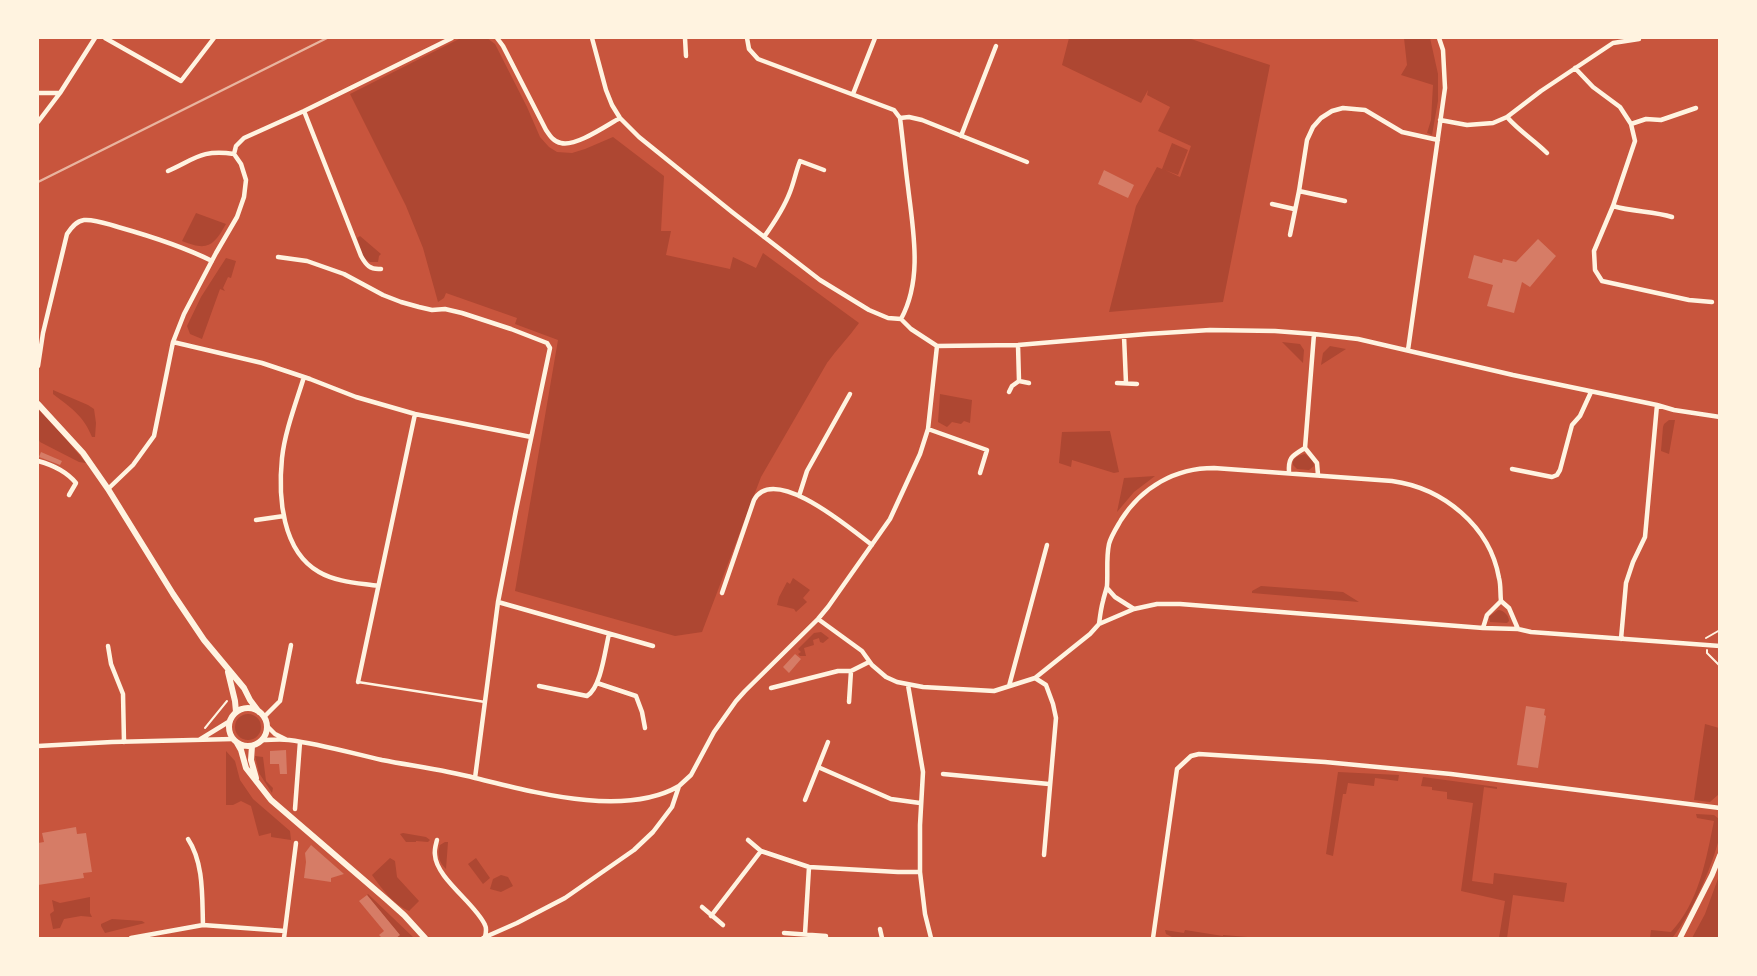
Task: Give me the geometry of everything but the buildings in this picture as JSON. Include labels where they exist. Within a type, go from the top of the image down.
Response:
[{"type":"main road","points":[[38,404],[82,453],[108,489],[204,640],[244,688],[250,700],[264,717],[267,726],[266,734],[262,740],[247,747],[235,741]]},
{"type":"main road","points":[[227,668],[234,692],[236,712]]},
{"type":"main road","points":[[259,712],[247,708],[236,712],[230,720],[229,730],[241,750],[246,768],[271,800],[404,915],[426,938]]},
{"type":"main road","points":[[252,746],[252,760],[257,782]]},
{"type":"street","points":[[38,122],[60,93],[95,38]]},
{"type":"street","points":[[105,38],[181,81],[214,38]]},
{"type":"street","points":[[234,154],[236,146],[244,138],[304,111],[452,38]]},
{"type":"street","points":[[496,38],[503,46],[546,130],[554,140],[563,144],[580,139],[620,118]]},
{"type":"street","points":[[592,38],[612,105],[620,118],[639,137],[672,165],[820,280],[856,303],[881,315],[901,319],[911,329],[937,346],[1018,346],[1228,329],[1314,334],[1358,339],[1674,410],[1720,417]]},
{"type":"street","points":[[685,38],[686,56]]},
{"type":"street","points":[[747,38],[749,49],[758,59],[894,110],[900,118],[912,216],[915,268],[909,302],[901,319]]},
{"type":"street","points":[[853,94],[875,38]]},
{"type":"street","points":[[1408,350],[1444,88],[1442,50],[1438,38]]},
{"type":"street","points":[[1440,120],[1478,125],[1493,123],[1507,117],[1541,91],[1613,43],[1639,39]]},
{"type":"street","points":[[960,136],[996,46]]},
{"type":"street","points":[[1575,68],[1593,87],[1620,107],[1631,124],[1635,141],[1613,206],[1594,251],[1595,270],[1602,281],[1689,300],[1712,302]]},
{"type":"street","points":[[38,93],[60,93]]},
{"type":"street","points":[[1290,235],[1307,140],[1313,126],[1321,118],[1332,111],[1343,108],[1365,110],[1402,132],[1438,140]]},
{"type":"street","points":[[1631,124],[1646,119],[1661,120],[1696,108]]},
{"type":"street","points":[[304,111],[361,256],[366,264],[374,269],[381,269]]},
{"type":"street","points":[[900,118],[909,117],[922,120],[1027,162]]},
{"type":"street","points":[[1507,117],[1516,127],[1535,140],[1546,153]]},
{"type":"street","points":[[108,489],[133,465],[154,436],[173,342],[184,314],[237,217],[244,197],[246,180],[241,164],[234,154],[221,152],[202,154],[168,171]]},
{"type":"street","points":[[764,237],[791,191],[800,161],[824,170]]},
{"type":"street","points":[[1299,191],[1346,201]]},
{"type":"street","points":[[1272,204],[1294,209]]},
{"type":"street","points":[[1613,206],[1629,211],[1658,212],[1672,217]]},
{"type":"street","points":[[38,366],[42,333],[67,234],[71,227],[82,220],[94,220],[187,248],[212,261]]},
{"type":"street","points":[[278,256],[296,258],[344,274],[382,295],[401,302],[425,308],[446,309],[511,329],[547,343],[550,348],[498,602],[475,778]]},
{"type":"street","points":[[1314,334],[1305,448],[1317,463],[1318,475]]},
{"type":"street","points":[[1124,336],[1126,383]]},
{"type":"street","points":[[173,342],[236,356],[304,377],[356,397],[415,414],[531,437]]},
{"type":"street","points":[[262,740],[300,742],[475,778],[543,795],[574,799],[629,800],[667,794],[680,786],[691,775],[718,726],[745,691],[818,619],[890,519],[920,454],[928,429],[937,346]]},
{"type":"street","points":[[1018,346],[1019,381]]},
{"type":"street","points":[[304,377],[286,438],[282,459],[284,516],[288,534],[294,548],[309,566],[330,578],[378,586]]},
{"type":"street","points":[[1009,392],[1012,386],[1019,381],[1029,383]]},
{"type":"street","points":[[1118,383],[1137,384]]},
{"type":"street","points":[[1512,469],[1552,477],[1557,475],[1572,425],[1580,416],[1591,392]]},
{"type":"street","points":[[799,496],[807,471],[850,394]]},
{"type":"street","points":[[1621,639],[1626,583],[1633,562],[1645,537],[1657,405]]},
{"type":"street","points":[[358,682],[415,414]]},
{"type":"street","points":[[928,429],[987,450],[980,473]]},
{"type":"street","points":[[1289,473],[1288,464],[1291,458],[1305,448]]},
{"type":"street","points":[[38,461],[60,469],[70,476],[76,483],[69,495]]},
{"type":"street","points":[[1099,624],[1102,602],[1107,588],[1106,567],[1109,543],[1132,503],[1155,484],[1180,472],[1198,468],[1318,475],[1406,483],[1428,490],[1450,502],[1466,516],[1485,541],[1499,578],[1501,601],[1509,608],[1518,629]]},
{"type":"street","points":[[722,592],[748,514],[756,496],[761,492],[772,489],[786,491],[799,496],[824,509],[872,545]]},
{"type":"street","points":[[256,520],[284,516]]},
{"type":"street","points":[[1009,686],[1046,545]]},
{"type":"street","points":[[1107,588],[1115,597],[1134,609]]},
{"type":"street","points":[[1483,628],[1487,615],[1501,601]]},
{"type":"street","points":[[498,602],[654,646]]},
{"type":"street","points":[[818,619],[862,651],[869,662],[886,677],[897,682],[908,685],[994,691],[1035,678],[1090,634],[1099,624],[1134,609],[1157,604],[1180,604],[1483,628],[1518,629],[1531,632],[1668,644],[1720,646]]},
{"type":"street","points":[[539,686],[587,696],[592,692],[597,683],[609,634]]},
{"type":"street","points":[[264,717],[280,701],[291,645]]},
{"type":"street","points":[[108,646],[111,664],[123,694],[124,742]]},
{"type":"street","points":[[771,688],[838,671],[851,671],[869,662]]},
{"type":"street","points":[[848,702],[851,671]]},
{"type":"street","points":[[1035,678],[1046,685],[1054,704],[1056,718],[1044,855]]},
{"type":"street","points":[[597,683],[636,696],[642,712],[644,728]]},
{"type":"street","points":[[908,685],[922,772],[920,872],[924,906],[931,938]]},
{"type":"street","points":[[198,741],[230,720]]},
{"type":"street","points":[[267,726],[275,734],[288,740]]},
{"type":"street","points":[[38,746],[124,742],[235,741]]},
{"type":"street","points":[[295,809],[300,742]]},
{"type":"street","points":[[805,800],[828,742]]},
{"type":"street","points":[[1153,938],[1177,769],[1191,756],[1199,754],[1325,762],[1451,774],[1720,808]]},
{"type":"street","points":[[818,767],[892,799],[920,802]]},
{"type":"street","points":[[943,774],[1049,784]]},
{"type":"street","points":[[484,938],[565,898],[634,850],[653,832],[666,814],[673,804],[680,786]]},
{"type":"street","points":[[188,839],[194,849],[198,862],[203,925]]},
{"type":"street","points":[[437,840],[434,854],[436,862],[446,878],[482,919],[486,927],[484,938]]},
{"type":"street","points":[[748,840],[760,851],[809,867],[920,872]]},
{"type":"street","points":[[284,938],[296,843]]},
{"type":"street","points":[[711,916],[760,851]]},
{"type":"street","points":[[1680,938],[1720,855]]},
{"type":"street","points":[[805,934],[809,867]]},
{"type":"street","points":[[702,907],[723,925]]},
{"type":"street","points":[[131,938],[203,925],[285,931]]},
{"type":"street","points":[[880,929],[882,938]]},
{"type":"street","points":[[784,934],[826,936]]},
{"type":"lane","points":[[358,682],[486,702]]},
{"type":"path","points":[[1708,645],[1706,637],[1720,630]]},
{"type":"path","points":[[1707,653],[1720,666]]},
{"type":"path","points":[[201,730],[208,725],[234,692]]},
{"type":"shaded area","points":[[461,38],[487,38],[495,44],[540,137],[549,147],[557,152],[572,153],[613,137],[664,176],[661,231],[671,231],[666,255],[730,269],[733,257],[756,268],[763,253],[859,323],[827,363],[761,477],[702,632],[675,636],[515,591],[558,340],[515,324],[517,318],[446,293],[444,298],[438,302],[423,248],[406,206],[350,94]]},
{"type":"shaded area","points":[[1069,38],[1188,38],[1270,65],[1223,302],[1109,312],[1136,206],[1157,167],[1162,169],[1172,143],[1188,150],[1178,175],[1165,170],[1180,177],[1191,146],[1158,131],[1170,107],[1147,95],[1148,90],[1141,103],[1062,65]]},
{"type":"shaded area","points":[[1404,38],[1430,38],[1438,74],[1438,101],[1432,135],[1427,133],[1431,120],[1433,85],[1401,75],[1407,65]]},
{"type":"shaded area","points":[[196,213],[226,224],[217,238],[208,245],[198,246],[182,241]]},
{"type":"shaded area","points":[[360,236],[381,254],[378,262],[370,262],[364,258],[357,238]]},
{"type":"shaded area","points":[[226,258],[236,261],[231,278],[228,277],[223,288],[225,291],[220,289],[202,339],[190,334],[187,326],[201,297]]},
{"type":"shaded area","points":[[1282,342],[1300,344],[1304,350],[1303,363]]},
{"type":"shaded area","points":[[1330,346],[1346,349],[1321,365],[1323,353]]},
{"type":"shaded area","points":[[53,390],[94,409],[95,437],[92,437],[85,423],[76,412],[53,394]]},
{"type":"shaded area","points":[[940,394],[972,400],[970,423],[964,421],[961,424],[952,422],[947,427],[938,422]]},
{"type":"shaded area","points":[[38,409],[86,463],[79,462],[40,442],[38,438]]},
{"type":"shaded area","points":[[1669,420],[1675,420],[1669,454],[1661,451],[1663,427]]},
{"type":"shaded area","points":[[1110,431],[1119,472],[1114,473],[1072,460],[1071,467],[1059,463],[1062,432]]},
{"type":"shaded area","points":[[1305,454],[1313,461],[1314,466],[1309,470],[1297,469],[1293,465],[1294,460],[1298,456]]},
{"type":"shaded area","points":[[1155,476],[1134,492],[1117,512],[1124,478]]},
{"type":"shaded area","points":[[793,578],[810,590],[803,598],[807,602],[796,612],[794,609],[777,605],[787,582],[790,584]]},
{"type":"shaded area","points":[[1261,586],[1343,592],[1359,602],[1252,593],[1252,591]]},
{"type":"shaded area","points":[[1498,610],[1507,615],[1509,621],[1507,623],[1490,622],[1489,617]]},
{"type":"shaded area","points":[[821,632],[829,638],[823,643],[820,642],[819,638],[813,640],[814,645],[804,648],[806,656],[800,656],[798,654],[801,652],[798,649],[814,633]]},
{"type":"shaded area","points":[[248,714],[257,718],[261,727],[257,736],[248,740],[239,736],[235,727],[239,718]]},
{"type":"shaded area","points":[[1705,724],[1719,728],[1719,794],[1710,802],[1694,800]]},
{"type":"shaded area","points":[[226,751],[235,761],[240,780],[253,799],[290,831],[291,840],[271,837],[271,833],[259,836],[251,806],[241,801],[233,805],[226,805]]},
{"type":"shaded area","points":[[255,756],[263,757],[266,781],[273,788],[272,793],[259,773]]},
{"type":"shaded area","points":[[1338,772],[1399,775],[1398,781],[1375,778],[1374,786],[1348,783],[1346,794],[1343,794],[1333,856],[1326,854]]},
{"type":"shaded area","points":[[1423,777],[1497,787],[1497,789],[1484,787],[1472,881],[1493,884],[1494,873],[1567,883],[1564,902],[1513,895],[1507,938],[1499,938],[1505,901],[1461,891],[1473,803],[1447,799],[1447,792],[1421,786]]},
{"type":"shaded area","points":[[1696,814],[1714,815],[1719,819],[1720,837],[1711,864],[1694,903],[1673,937],[1650,938],[1651,930],[1671,932],[1681,920],[1695,894],[1714,821],[1697,818]]},
{"type":"shaded area","points":[[400,834],[426,837],[430,840],[428,842],[406,842]]},
{"type":"shaded area","points":[[448,842],[446,869],[440,861],[439,855],[440,845]]},
{"type":"shaded area","points":[[390,858],[395,861],[397,877],[419,901],[409,911],[393,900],[372,875]]},
{"type":"shaded area","points":[[476,858],[490,878],[483,884],[468,864]]},
{"type":"shaded area","points":[[501,875],[508,877],[513,886],[501,892],[490,889],[493,879]]},
{"type":"shaded area","points":[[1719,876],[1719,938],[1692,938],[1705,914]]},
{"type":"shaded area","points":[[368,894],[414,938],[397,938],[399,935]]},
{"type":"shaded area","points":[[90,897],[90,913],[92,917],[81,916],[64,919],[60,928],[53,929],[50,914],[54,911],[52,900],[60,903]]},
{"type":"shaded area","points":[[112,919],[142,921],[145,923],[105,933],[101,924]]},
{"type":"shaded area","points":[[1165,930],[1184,933],[1185,930],[1223,936],[1260,938],[1174,938],[1166,934]]},
{"type":"railway","points":[[38,182],[327,38]]}]
